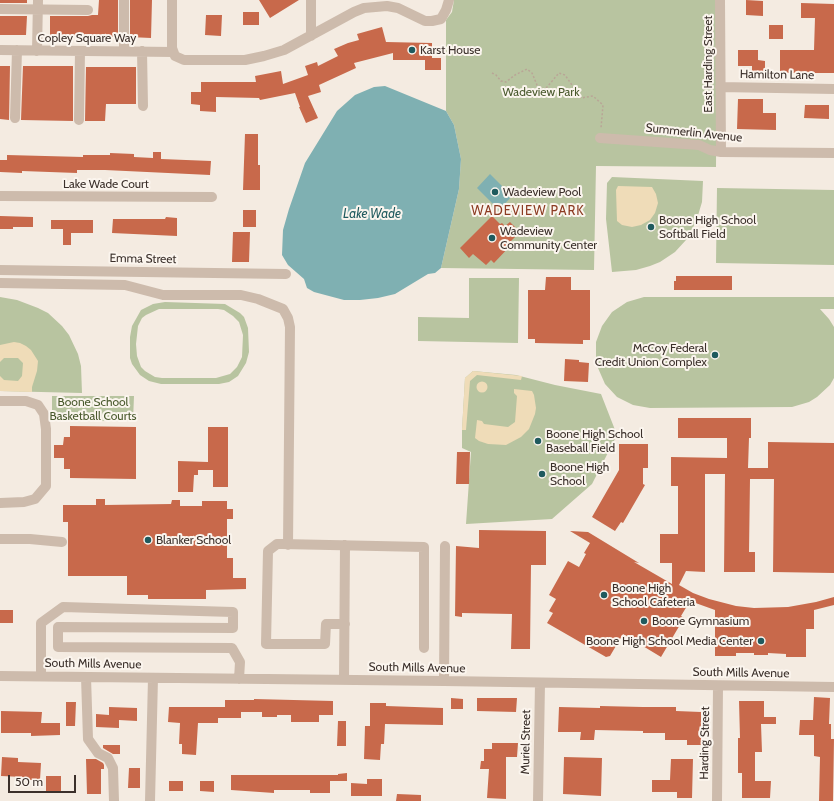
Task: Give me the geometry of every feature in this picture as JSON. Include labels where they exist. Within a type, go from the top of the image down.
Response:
[{"type":"street","points":[[124,0],[124,51]]},
{"type":"street","points":[[172,0],[172,48],[174,54],[184,60],[245,60],[264,56],[284,50],[364,8],[377,6],[398,8],[425,20],[432,21],[441,19],[449,0]]},
{"type":"street","points":[[311,0],[311,36]]},
{"type":"street","name":"East Harding Street","points":[[720,0],[721,152]]},
{"type":"street","points":[[37,51],[38,5]]},
{"type":"street","points":[[0,9],[38,5],[88,10]]},
{"type":"street","name":"Copley Square Way","points":[[0,50],[124,51],[174,54]]},
{"type":"street","points":[[15,118],[17,50]]},
{"type":"street","points":[[79,120],[80,51]]},
{"type":"street","points":[[142,52],[143,106]]},
{"type":"street","name":"Hamilton Lane","points":[[720,88],[834,89]]},
{"type":"street","name":"Summerlin Avenue","points":[[600,138],[699,145],[710,150],[721,152],[834,153]]},
{"type":"street","name":"Lake Wade Court","points":[[0,196],[212,197]]},
{"type":"street","name":"Emma Street","points":[[0,270],[286,274]]},
{"type":"street","points":[[0,283],[125,285],[163,295],[242,295],[258,299],[283,309],[288,318],[290,327],[288,545]]},
{"type":"street","points":[[0,401],[26,401],[38,405],[44,414],[46,429],[46,486],[35,499],[24,502],[0,503]]},
{"type":"street","points":[[0,539],[62,542]]},
{"type":"street","points":[[344,624],[326,624],[325,644],[266,644],[268,551],[277,544],[424,547],[424,648]]},
{"type":"street","points":[[344,680],[345,545]]},
{"type":"street","points":[[444,681],[445,546]]},
{"type":"street","points":[[41,676],[41,623],[63,607],[233,612],[233,628],[58,627],[58,647],[232,648],[240,662],[239,678]]},
{"type":"street","name":"South Mills Avenue","points":[[0,676],[834,687]]},
{"type":"street","points":[[86,677],[88,739],[98,753],[108,758],[113,768],[114,801]]},
{"type":"street","points":[[150,801],[153,678]]},
{"type":"street","name":"Muriel Street","points":[[538,801],[540,683]]},
{"type":"street","name":"Harding Street","points":[[717,801],[718,686]]},
{"type":"path","points":[[492,73],[496,75],[500,81],[506,82],[515,75],[527,69],[532,73],[537,85],[544,89],[560,73],[565,75],[582,98],[593,96],[603,106],[600,138]]},
{"type":"green space","name":"Wadeview Park","points":[[454,0],[717,0],[716,167],[596,166],[594,270],[441,268],[459,189],[461,159],[454,125],[446,111],[446,20],[452,12]]},
{"type":"green space","name":"Boone High School Softball Field","points":[[612,177],[703,181],[702,202],[696,222],[686,240],[675,252],[660,262],[650,266],[636,270],[612,272],[606,219],[607,183]]},
{"type":"green space","points":[[717,188],[834,190],[834,265],[716,263]]},
{"type":"green space","points":[[469,278],[519,278],[518,343],[418,341],[418,317],[469,318]]},
{"type":"green space","points":[[0,297],[17,300],[38,308],[48,313],[62,326],[69,335],[78,354],[81,366],[82,393],[0,391]]},
{"type":"green space","name":"McCoy Federal Credit Union Complex","points":[[644,297],[834,297],[834,309],[820,309],[834,327],[834,378],[830,385],[817,397],[809,402],[792,407],[650,408],[633,405],[617,397],[605,384],[596,359],[596,342],[602,326],[612,312],[627,302]]},
{"type":"green space","points":[[165,302],[225,304],[240,313],[244,317],[248,328],[249,352],[246,363],[238,376],[229,382],[219,384],[161,384],[149,381],[140,375],[132,364],[130,358],[130,337],[132,326],[141,310],[153,304]],"holes":[[[159,309],[224,310],[239,322],[243,335],[242,357],[237,367],[230,374],[216,378],[162,378],[155,377],[141,367],[137,356],[136,344],[138,326],[142,318]]]},
{"type":"green space","name":"Boone High School Baseball Field","points":[[473,371],[516,375],[555,385],[601,394],[617,435],[592,484],[552,519],[466,524],[471,452],[462,448],[462,430],[465,378]]},
{"type":"green space","name":"Boone School Basketball Courts","points":[[52,396],[134,396],[133,421],[52,421]]},
{"type":"sand","points":[[618,186],[652,187],[656,194],[658,203],[655,213],[650,220],[641,225],[632,227],[622,225],[617,221],[616,190]]},
{"type":"sand","points":[[14,342],[26,346],[31,350],[38,361],[32,392],[0,391],[0,376],[4,380],[18,381],[22,376],[23,363],[18,358],[4,358],[0,362],[0,345]]},
{"type":"sand","points":[[473,371],[522,376],[521,380],[477,375],[470,381],[466,430],[462,430],[465,378]]},
{"type":"sand","points":[[480,382],[484,382],[486,383],[486,391],[480,392],[477,389],[477,385]]},
{"type":"sand","points":[[514,389],[532,391],[534,395],[536,408],[529,429],[521,437],[506,445],[488,444],[479,441],[475,438],[477,420],[482,421],[484,424],[508,427],[515,422],[517,396],[514,393]]},
{"type":"water","name":"Lake Wade","points":[[385,86],[446,111],[454,125],[461,159],[459,189],[441,268],[435,273],[428,274],[395,294],[378,298],[344,300],[314,292],[307,288],[304,279],[288,265],[282,255],[283,230],[289,209],[305,163],[337,111],[355,95],[374,87]]},
{"type":"water","name":"Wadeview Pool","points":[[490,174],[512,196],[499,210],[477,188]]},
{"type":"building","points":[[0,0],[27,0],[27,3],[0,3]]},
{"type":"building","points":[[99,0],[118,0],[118,37],[50,36],[50,16],[98,15]]},
{"type":"building","points":[[130,0],[152,0],[151,38],[130,37]]},
{"type":"building","points":[[259,0],[299,0],[270,18]]},
{"type":"building","points":[[746,0],[763,1],[763,16],[746,15]]},
{"type":"building","points":[[801,3],[834,4],[834,73],[780,73],[780,50],[814,50],[815,18],[801,18]]},
{"type":"building","points":[[243,12],[259,12],[259,25],[243,25]]},
{"type":"building","points":[[206,15],[222,15],[221,36],[205,35]]},
{"type":"building","points":[[0,16],[27,16],[26,35],[0,35]]},
{"type":"building","points":[[769,25],[783,25],[783,39],[769,39]]},
{"type":"building","points":[[382,27],[386,42],[432,43],[432,58],[441,58],[441,70],[425,70],[425,60],[393,60],[393,53],[354,63],[356,68],[319,85],[321,92],[308,96],[318,118],[306,123],[295,93],[260,100],[259,98],[216,97],[216,112],[200,111],[200,105],[191,104],[191,92],[201,92],[201,82],[256,82],[255,76],[281,71],[283,84],[308,75],[305,66],[317,62],[318,66],[338,56],[334,49],[359,40],[357,34]]},
{"type":"building","points":[[738,50],[758,50],[758,60],[765,61],[765,74],[752,74],[752,66],[738,66]]},
{"type":"building","points":[[0,66],[10,66],[9,120],[0,119]]},
{"type":"building","points":[[23,66],[73,66],[73,121],[21,120]]},
{"type":"building","points":[[86,67],[136,67],[136,104],[106,104],[105,121],[85,121]]},
{"type":"building","points":[[738,99],[763,99],[763,113],[776,113],[776,130],[737,129]]},
{"type":"building","points":[[805,105],[829,105],[829,119],[804,118]]},
{"type":"building","points":[[245,134],[258,134],[260,190],[243,190]]},
{"type":"building","points":[[153,152],[161,152],[161,159],[211,161],[210,175],[105,170],[77,170],[77,173],[22,171],[22,173],[0,172],[0,160],[7,160],[7,155],[83,157],[83,155],[110,155],[110,153],[134,154],[134,157],[153,158]]},
{"type":"building","points":[[243,210],[256,210],[256,227],[243,227]]},
{"type":"building","points":[[0,216],[33,217],[33,227],[13,227],[13,229],[0,229]]},
{"type":"building","name":"Wadeview Community Center","points":[[492,216],[500,224],[502,223],[505,226],[510,222],[520,232],[509,243],[511,245],[494,263],[491,260],[486,265],[473,254],[469,258],[460,248]]},
{"type":"building","points":[[166,217],[177,218],[177,236],[112,233],[113,219],[165,219]]},
{"type":"building","points":[[51,220],[93,220],[93,233],[71,233],[71,245],[63,245],[63,229],[51,229]]},
{"type":"building","points":[[233,232],[250,232],[249,262],[232,262]]},
{"type":"building","points":[[676,276],[732,276],[732,290],[674,290],[674,281],[676,281]]},
{"type":"building","points":[[546,277],[571,277],[571,290],[590,290],[590,340],[583,340],[583,344],[535,343],[535,339],[528,339],[528,290],[545,290]]},
{"type":"building","points":[[565,359],[579,360],[579,362],[589,363],[588,382],[564,381]]},
{"type":"building","points":[[678,418],[751,418],[748,468],[768,468],[768,442],[834,443],[834,573],[773,572],[774,479],[750,479],[749,552],[755,552],[755,572],[724,572],[725,474],[705,474],[705,572],[686,571],[679,585],[693,593],[709,599],[736,606],[754,608],[788,607],[834,597],[834,605],[814,610],[814,629],[806,629],[806,657],[786,657],[786,654],[768,653],[768,655],[736,653],[736,656],[715,656],[715,610],[690,601],[681,616],[684,618],[661,657],[623,634],[610,656],[606,657],[547,623],[553,613],[549,611],[556,599],[549,595],[568,561],[579,567],[586,554],[584,553],[590,543],[570,531],[588,532],[639,563],[634,562],[672,584],[672,563],[660,563],[660,534],[678,534],[678,486],[671,486],[671,457],[727,458],[727,438],[678,438]]},
{"type":"building","points":[[70,426],[136,427],[136,479],[70,478],[70,469],[64,469],[64,458],[54,458],[54,445],[63,445],[64,437],[70,437]]},
{"type":"building","points":[[208,427],[228,427],[228,487],[213,487],[213,470],[198,470],[198,475],[194,475],[193,492],[178,492],[178,461],[208,462]]},
{"type":"building","points":[[619,444],[648,444],[648,468],[643,468],[643,484],[645,485],[623,523],[621,522],[615,531],[592,517],[619,470]]},
{"type":"building","points":[[457,452],[470,452],[469,484],[456,484]]},
{"type":"building","name":"Blanker School","points":[[96,499],[105,499],[105,505],[171,504],[172,500],[180,500],[180,506],[202,506],[202,501],[227,501],[227,509],[233,509],[233,519],[227,519],[227,558],[233,558],[233,578],[246,578],[246,589],[206,590],[206,599],[148,599],[148,595],[127,595],[127,576],[68,576],[68,522],[63,522],[63,505],[96,505]]},
{"type":"building","points":[[479,530],[546,531],[546,565],[531,565],[530,649],[511,649],[512,614],[462,613],[462,617],[455,616],[456,546],[479,548]]},
{"type":"building","points":[[0,610],[13,610],[13,623],[0,623]]},
{"type":"building","points":[[814,697],[830,698],[829,724],[831,724],[831,739],[834,739],[833,801],[819,801],[820,757],[814,756],[814,735],[799,735],[800,720],[813,720]]},
{"type":"building","points":[[451,698],[463,699],[463,709],[451,709]]},
{"type":"building","points":[[477,698],[517,698],[516,712],[477,711]]},
{"type":"building","points":[[254,699],[333,701],[333,715],[319,715],[319,722],[291,722],[291,715],[262,717],[262,712],[241,712],[241,718],[218,718],[218,723],[198,723],[196,755],[182,754],[182,744],[179,744],[180,723],[168,722],[169,707],[225,707],[225,700]]},
{"type":"building","points":[[739,701],[764,701],[764,717],[776,717],[776,724],[761,724],[762,752],[755,752],[755,781],[771,781],[770,798],[742,798],[742,773],[738,773],[738,738],[740,738]]},
{"type":"building","points":[[66,702],[76,702],[75,726],[66,726]]},
{"type":"building","points":[[370,703],[386,703],[386,706],[443,708],[443,725],[385,724],[384,744],[381,744],[380,760],[364,759],[365,726],[370,726]]},
{"type":"building","points":[[600,706],[676,707],[676,711],[701,712],[701,745],[687,745],[687,740],[665,740],[665,733],[643,733],[643,731],[595,730],[594,740],[580,740],[581,732],[558,732],[559,707],[600,708]]},
{"type":"building","points":[[109,707],[137,708],[137,721],[119,720],[119,728],[96,727],[96,714],[109,715]]},
{"type":"building","points":[[1,711],[42,712],[41,723],[60,723],[60,735],[31,736],[31,733],[1,733]]},
{"type":"building","points":[[338,721],[346,721],[346,746],[337,746]]},
{"type":"building","points":[[492,743],[518,743],[517,757],[506,757],[506,799],[487,798],[489,769],[480,769],[481,761],[484,761],[484,749],[492,749]]},
{"type":"building","points":[[103,745],[120,745],[120,754],[113,754],[103,748]]},
{"type":"building","points":[[2,757],[18,758],[18,762],[41,763],[40,780],[23,780],[23,777],[1,776]]},
{"type":"building","points":[[564,757],[602,758],[601,796],[563,794]]},
{"type":"building","points":[[86,759],[96,759],[104,765],[104,769],[101,769],[101,794],[87,794]]},
{"type":"building","points":[[671,759],[693,759],[692,798],[677,798],[677,792],[652,792],[652,780],[670,780]]},
{"type":"building","points":[[129,768],[140,768],[140,788],[128,788]]},
{"type":"building","points":[[347,773],[347,781],[330,781],[330,793],[310,793],[310,790],[274,790],[274,793],[231,790],[231,775],[338,775]]},
{"type":"building","points":[[46,776],[61,776],[61,791],[46,791]]},
{"type":"building","points":[[367,779],[382,779],[382,796],[351,796],[351,783],[367,784]]},
{"type":"building","points":[[169,781],[183,781],[183,791],[169,791]]},
{"type":"building","points":[[200,781],[214,781],[214,792],[200,791]]},
{"type":"building","points":[[397,794],[421,795],[421,801],[396,801]]},
{"type":"place","name":"Karst House","points":[[412,50]]},
{"type":"place","name":"Wadeview Pool","points":[[495,192]]},
{"type":"place","name":"Boone High School Softball Field","points":[[651,227]]},
{"type":"place","name":"Wadeview Community Center","points":[[492,238]]},
{"type":"place","name":"McCoy Federal Credit Union Complex","points":[[715,355]]},
{"type":"place","name":"Boone High School Baseball Field","points":[[538,441]]},
{"type":"place","name":"Boone High School","points":[[542,474]]},
{"type":"place","name":"Blanker School","points":[[148,540]]},
{"type":"place","name":"Boone High School Cafeteria","points":[[604,595]]},
{"type":"place","name":"Boone Gymnasium","points":[[644,621]]},
{"type":"place","name":"Boone High School Media Center","points":[[761,641]]},
{"type":"district","name":"WADEVIEW PARK","points":[[528,211]]}]
